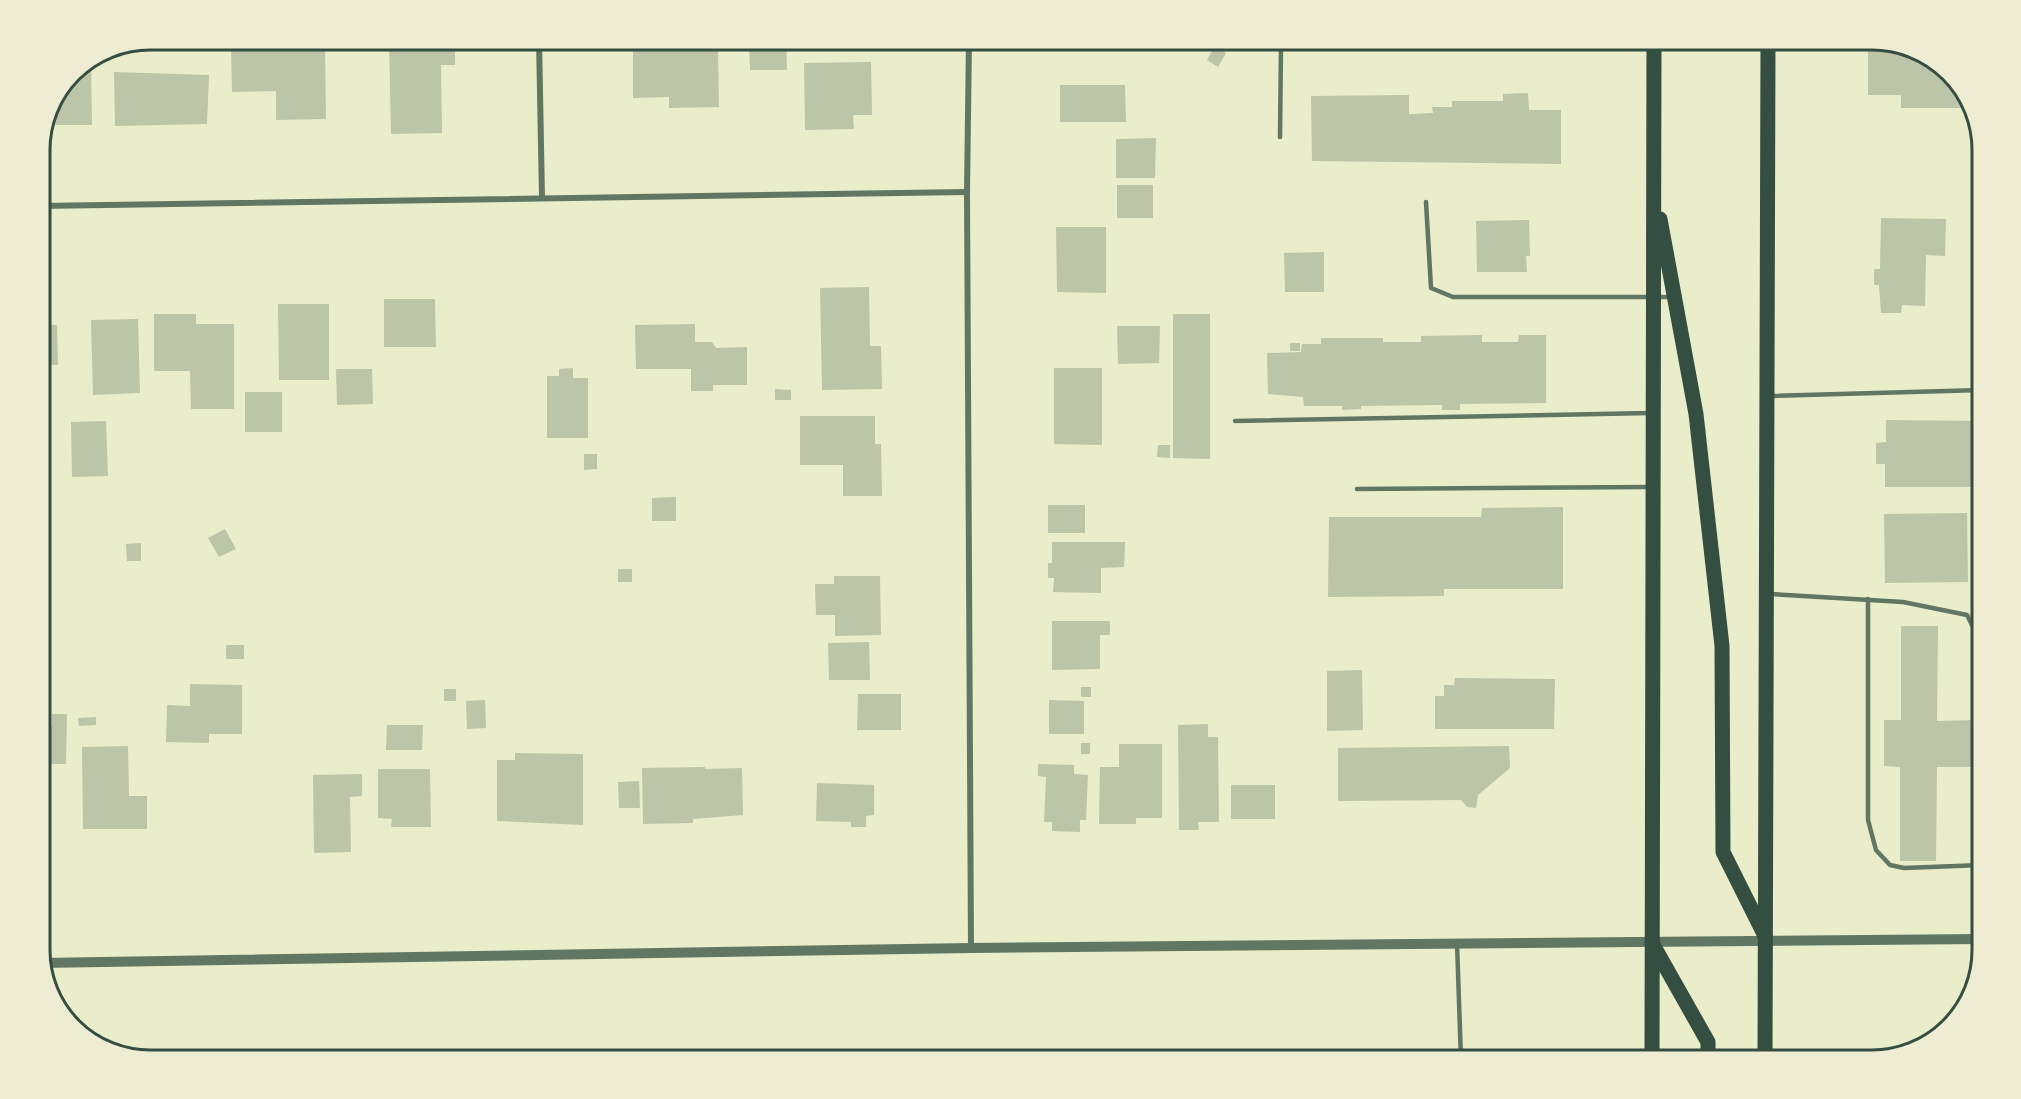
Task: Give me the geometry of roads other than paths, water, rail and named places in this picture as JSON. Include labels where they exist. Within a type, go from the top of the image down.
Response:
[{"type":"main road","points":[[1652,1050],[1654,50]]},
{"type":"main road","points":[[1765,1050],[1768,50]]},
{"type":"main road","points":[[1653,180],[1696,414],[1722,646],[1723,852],[1767,940]]},
{"type":"main road","points":[[1651,941],[1708,1042],[1708,1050]]},
{"type":"street","points":[[539,50],[542,198]]},
{"type":"street","points":[[969,50],[966,192],[971,948]]},
{"type":"street","points":[[50,206],[966,192]]},
{"type":"street","points":[[51,963],[971,948],[1972,939]]},
{"type":"lane","points":[[1280,137],[1281,50]]},
{"type":"lane","points":[[1426,202],[1431,288],[1453,297],[1675,297]]},
{"type":"lane","points":[[1768,396],[1971,390]]},
{"type":"lane","points":[[1235,421],[1652,413]]},
{"type":"lane","points":[[1357,489],[1653,487]]},
{"type":"lane","points":[[1767,594],[1903,602],[1967,615],[1972,624]]},
{"type":"lane","points":[[1868,599],[1868,820],[1876,850],[1890,865],[1904,867],[1972,865]]},
{"type":"lane","points":[[1457,943],[1461,1050]]}]
